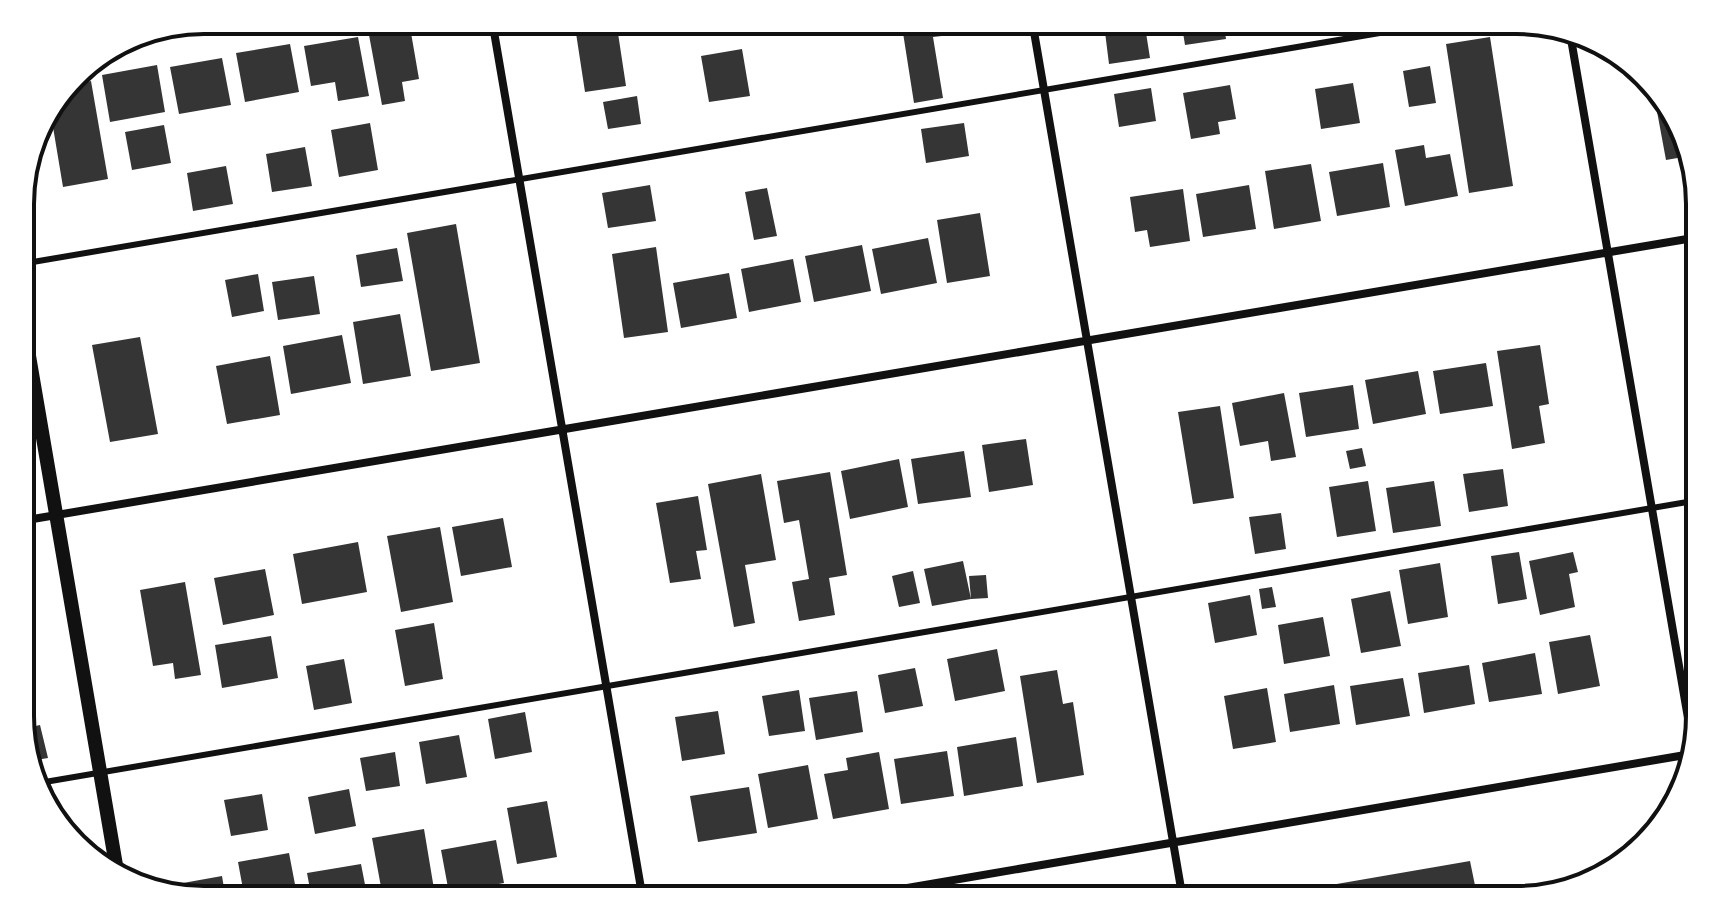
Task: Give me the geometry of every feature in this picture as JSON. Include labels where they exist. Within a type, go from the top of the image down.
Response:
[{"type":"street","points":[[494,34],[641,886]]},
{"type":"street","points":[[1034,34],[1181,886]]},
{"type":"street","points":[[1572,44],[1686,706]]},
{"type":"street","points":[[34,519],[1686,239]]},
{"type":"street","points":[[34,386],[115,860]]},
{"type":"street","points":[[918,886],[1681,756]]},
{"type":"lane","points":[[34,262],[1374,34]]},
{"type":"lane","points":[[47,782],[1686,502]]},
{"type":"building","points":[[411,34],[419,79],[402,82],[405,101],[382,105],[369,35]]},
{"type":"building","points":[[576,34],[618,34],[626,86],[585,92]]},
{"type":"building","points":[[903,34],[950,34],[933,37],[943,98],[914,103]]},
{"type":"building","points":[[1105,34],[1146,34],[1150,58],[1109,64]]},
{"type":"building","points":[[1183,34],[1225,34],[1226,39],[1185,45]]},
{"type":"building","points":[[358,37],[369,96],[338,101],[335,82],[311,86],[304,46]]},
{"type":"building","points":[[1490,37],[1513,186],[1469,193],[1446,44]]},
{"type":"building","points":[[290,44],[299,92],[245,102],[236,53]]},
{"type":"building","points":[[742,49],[750,96],[709,102],[701,56]]},
{"type":"building","points":[[222,58],[231,105],[179,114],[170,67]]},
{"type":"building","points":[[157,65],[165,112],[110,122],[102,75]]},
{"type":"building","points":[[1430,66],[1436,103],[1409,107],[1403,71]]},
{"type":"building","points":[[91,81],[108,179],[63,187],[53,127],[69,101],[86,82]]},
{"type":"building","points":[[1353,83],[1360,123],[1321,129],[1315,89]]},
{"type":"building","points":[[1230,85],[1236,119],[1218,122],[1220,134],[1191,139],[1183,93]]},
{"type":"building","points":[[1151,88],[1156,121],[1119,127],[1114,94]]},
{"type":"building","points":[[637,96],[641,124],[608,129],[603,102]]},
{"type":"building","points":[[1657,109],[1679,158],[1666,160]]},
{"type":"building","points":[[370,123],[378,170],[339,177],[331,130]]},
{"type":"building","points":[[964,123],[969,156],[926,163],[921,129]]},
{"type":"building","points":[[164,125],[171,163],[132,170],[125,132]]},
{"type":"building","points":[[1424,145],[1426,158],[1450,154],[1458,196],[1405,206],[1395,150]]},
{"type":"building","points":[[305,147],[312,186],[272,192],[266,154]]},
{"type":"building","points":[[1383,163],[1390,207],[1337,216],[1329,172]]},
{"type":"building","points":[[1311,164],[1321,221],[1274,229],[1265,171]]},
{"type":"building","points":[[226,166],[233,204],[193,211],[187,173]]},
{"type":"building","points":[[650,185],[656,221],[608,228],[602,193]]},
{"type":"building","points":[[1249,185],[1256,229],[1203,237],[1196,194]]},
{"type":"building","points":[[767,188],[777,236],[754,240],[745,192]]},
{"type":"building","points":[[1183,189],[1190,241],[1150,247],[1147,230],[1135,232],[1130,197]]},
{"type":"building","points":[[980,213],[990,276],[947,283],[937,220]]},
{"type":"building","points":[[456,224],[480,363],[431,371],[407,233]]},
{"type":"building","points":[[928,238],[937,283],[881,294],[872,249]]},
{"type":"building","points":[[862,245],[871,291],[814,302],[805,256]]},
{"type":"building","points":[[656,247],[668,332],[624,338],[612,254]]},
{"type":"building","points":[[397,248],[403,281],[361,287],[356,255]]},
{"type":"building","points":[[793,259],[801,302],[749,312],[741,269]]},
{"type":"building","points":[[729,273],[737,318],[681,328],[673,283]]},
{"type":"building","points":[[258,274],[264,311],[232,317],[225,280]]},
{"type":"building","points":[[314,276],[320,314],[278,320],[272,282]]},
{"type":"building","points":[[400,314],[411,376],[363,384],[353,322]]},
{"type":"building","points":[[342,335],[351,383],[291,394],[283,346]]},
{"type":"building","points":[[140,337],[158,434],[110,442],[92,345]]},
{"type":"building","points":[[1540,345],[1549,404],[1539,406],[1545,443],[1512,449],[1497,351]]},
{"type":"building","points":[[270,356],[280,415],[227,424],[216,366]]},
{"type":"building","points":[[1486,363],[1493,406],[1440,414],[1433,371]]},
{"type":"building","points":[[1418,371],[1426,414],[1373,424],[1365,380]]},
{"type":"building","points":[[1353,385],[1359,429],[1306,437],[1299,393]]},
{"type":"building","points":[[1284,393],[1296,457],[1271,461],[1268,441],[1240,446],[1232,403]]},
{"type":"building","points":[[1220,406],[1234,498],[1193,504],[1178,412]]},
{"type":"building","points":[[1026,439],[1033,485],[989,492],[982,445]]},
{"type":"building","points":[[1362,448],[1366,466],[1350,469],[1346,451]]},
{"type":"building","points":[[964,451],[971,497],[918,504],[911,459]]},
{"type":"building","points":[[899,459],[908,507],[850,519],[841,471]]},
{"type":"building","points":[[1503,469],[1508,506],[1469,512],[1463,474]]},
{"type":"building","points":[[830,472],[847,575],[829,578],[835,615],[799,621],[792,582],[809,579],[799,520],[784,523],[777,481]]},
{"type":"building","points":[[761,474],[776,560],[745,565],[755,623],[734,627],[708,484]]},
{"type":"building","points":[[1368,481],[1376,531],[1337,537],[1329,487]]},
{"type":"building","points":[[1434,481],[1441,526],[1393,533],[1386,488]]},
{"type":"building","points":[[698,496],[707,550],[696,551],[701,579],[670,583],[656,503]]},
{"type":"building","points":[[1281,513],[1286,549],[1255,554],[1249,517]]},
{"type":"building","points":[[503,518],[512,567],[461,576],[452,527]]},
{"type":"building","points":[[440,527],[453,602],[401,612],[387,536]]},
{"type":"building","points":[[358,542],[367,592],[302,604],[293,554]]},
{"type":"building","points":[[1519,552],[1527,599],[1498,604],[1491,556]]},
{"type":"building","points":[[1573,552],[1578,572],[1569,574],[1575,607],[1540,615],[1529,561]]},
{"type":"building","points":[[963,561],[971,599],[932,606],[924,569]]},
{"type":"building","points":[[1440,563],[1448,617],[1408,624],[1399,570]]},
{"type":"building","points":[[265,569],[274,615],[223,625],[214,578]]},
{"type":"building","points":[[913,571],[920,603],[899,607],[892,576]]},
{"type":"building","points":[[986,575],[988,598],[971,599],[969,576]]},
{"type":"building","points":[[185,582],[201,675],[175,679],[173,663],[153,666],[140,590]]},
{"type":"building","points":[[1272,587],[1276,607],[1262,609],[1259,589]]},
{"type":"building","points":[[1390,591],[1401,646],[1361,653],[1351,599]]},
{"type":"building","points":[[1250,595],[1257,635],[1215,643],[1208,603]]},
{"type":"building","points":[[1323,617],[1330,656],[1284,664],[1278,625]]},
{"type":"building","points":[[434,623],[443,679],[405,686],[395,630]]},
{"type":"building","points":[[1590,635],[1600,686],[1558,694],[1549,642]]},
{"type":"building","points":[[271,636],[278,678],[222,688],[215,645]]},
{"type":"building","points":[[997,649],[1005,691],[955,701],[947,659]]},
{"type":"building","points":[[1535,653],[1542,694],[1489,702],[1482,663]]},
{"type":"building","points":[[344,659],[352,703],[314,710],[306,666]]},
{"type":"building","points":[[1469,665],[1475,704],[1424,713],[1418,673]]},
{"type":"building","points":[[915,668],[923,706],[885,713],[878,675]]},
{"type":"building","points":[[1057,670],[1063,704],[1073,702],[1084,775],[1037,783],[1020,676]]},
{"type":"building","points":[[1403,678],[1410,716],[1356,725],[1350,686]]},
{"type":"building","points":[[1334,685],[1340,724],[1290,732],[1284,694]]},
{"type":"building","points":[[1267,688],[1276,742],[1233,749],[1224,696]]},
{"type":"building","points":[[799,690],[805,731],[769,736],[762,696]]},
{"type":"building","points":[[857,691],[863,732],[816,740],[809,698]]},
{"type":"building","points":[[718,711],[725,754],[682,761],[675,717]]},
{"type":"building","points":[[525,712],[532,752],[495,759],[488,719]]},
{"type":"building","points":[[40,725],[48,758],[40,759],[34,726]]},
{"type":"building","points":[[459,735],[467,777],[426,784],[419,742]]},
{"type":"building","points":[[1016,737],[1023,786],[964,796],[957,747]]},
{"type":"building","points":[[947,751],[954,796],[901,804],[894,759]]},
{"type":"building","points":[[395,752],[400,786],[366,791],[360,758]]},
{"type":"building","points":[[879,752],[889,809],[833,819],[824,774],[848,770],[846,758]]},
{"type":"building","points":[[808,765],[818,819],[768,828],[758,774]]},
{"type":"building","points":[[749,787],[757,833],[698,842],[690,796]]},
{"type":"building","points":[[349,789],[356,826],[315,834],[308,797]]},
{"type":"building","points":[[262,794],[268,830],[231,836],[224,800]]},
{"type":"building","points":[[547,801],[557,857],[517,864],[507,808]]},
{"type":"building","points":[[424,829],[434,886],[381,886],[372,838]]},
{"type":"building","points":[[496,840],[504,883],[448,886],[441,850]]},
{"type":"building","points":[[289,853],[295,886],[242,886],[238,862]]},
{"type":"building","points":[[1470,861],[1475,886],[1325,886]]},
{"type":"building","points":[[361,864],[365,886],[309,886],[307,873]]},
{"type":"building","points":[[222,876],[224,886],[183,885]]}]
